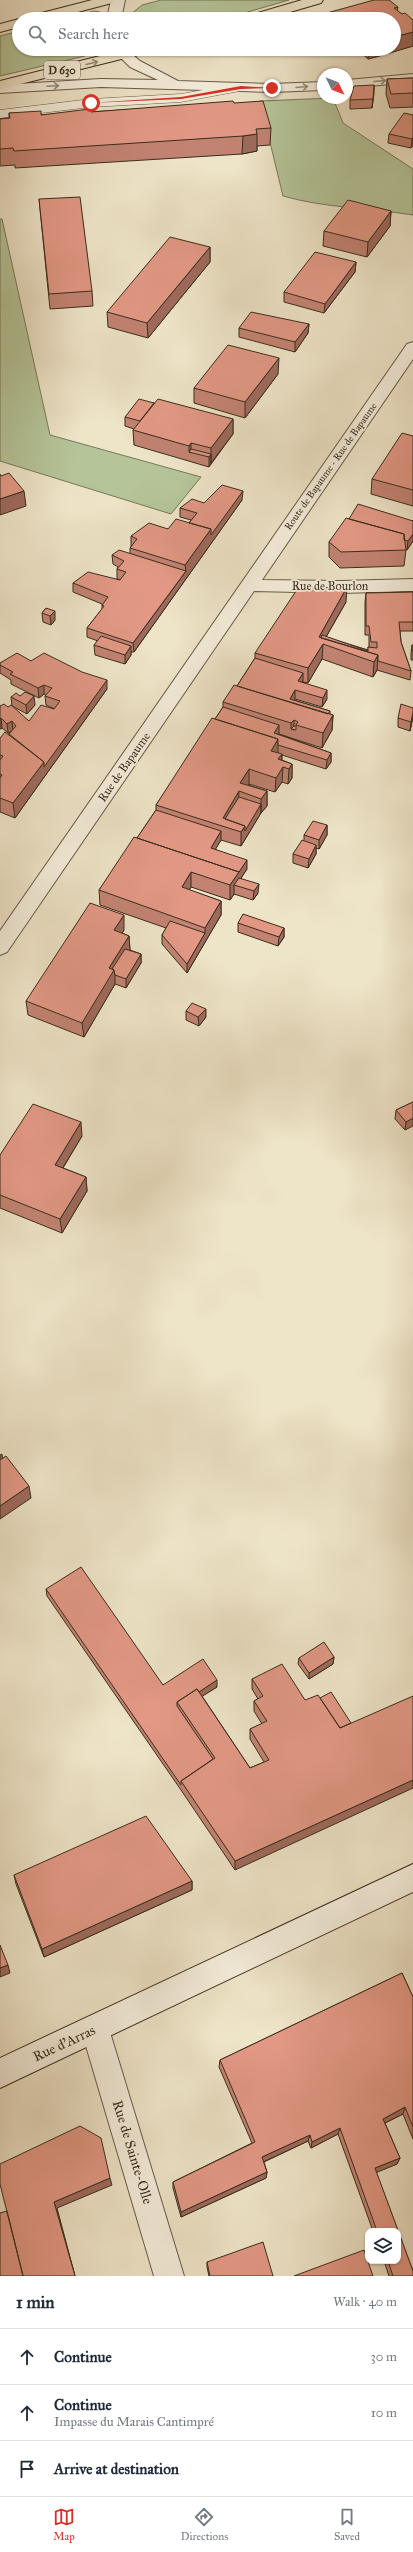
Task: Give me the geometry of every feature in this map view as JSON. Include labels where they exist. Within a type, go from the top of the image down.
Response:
[{"type":"main road","points":[[62,12],[107,0]]},
{"type":"main road","points":[[276,12],[316,0]]},
{"type":"main road","points":[[0,28],[12,25]]},
{"type":"main road","name":"D 630","points":[[0,85],[106,56]]},
{"type":"street","points":[[115,12],[118,0]]},
{"type":"street","points":[[127,56],[154,74],[180,84]]},
{"type":"street","points":[[353,83],[413,78]]},
{"type":"street","points":[[0,89],[101,83],[293,88],[317,86]]},
{"type":"street","name":"Route de Bapaume - Rue de Bapaume","points":[[248,586],[413,347]]},
{"type":"street","name":"Rue de Bourlon","points":[[248,586],[341,587],[413,584]]},
{"type":"street","name":"Rue de Bapaume","points":[[0,947],[248,586]]},
{"type":"street","name":"Rue d'Arras","points":[[0,2073],[413,1878]]},
{"type":"street","name":"Rue de Sainte-Olle","points":[[95,2029],[169,2276]]},
{"type":"lane","points":[[0,114],[91,103],[181,98],[241,87]]},
{"type":"green space","points":[[161,0],[289,0],[248,12],[134,12],[142,5]]},
{"type":"green space","points":[[12,33],[12,56],[85,56],[0,76],[0,36]]},
{"type":"green space","points":[[317,99],[317,104],[335,104],[343,123],[413,169],[413,215],[315,203],[283,196],[260,101]]},
{"type":"green space","points":[[0,219],[2,219],[50,435],[201,477],[171,514],[0,461]]},
{"type":"building","points":[[374,0],[389,0],[398,7],[394,8],[399,12],[331,12]]},
{"type":"building","points":[[401,13],[405,13],[413,20],[413,32],[401,35]]},
{"type":"building","points":[[413,78],[413,93],[391,94],[387,79]]},
{"type":"building","points":[[374,85],[373,99],[353,100],[354,86]]},
{"type":"building","points":[[233,101],[234,103],[263,101],[271,128],[256,129],[257,134],[243,136],[14,151],[13,148],[0,149],[0,119],[10,118],[9,113],[41,111],[41,115],[90,109],[91,112]]},
{"type":"building","points":[[404,113],[413,115],[412,139],[389,134]]},
{"type":"building","points":[[80,197],[92,291],[49,294],[39,199]]},
{"type":"building","points":[[348,200],[391,211],[368,242],[324,231]]},
{"type":"building","points":[[170,237],[210,247],[147,323],[107,312]]},
{"type":"building","points":[[315,252],[356,262],[325,304],[284,292]]},
{"type":"building","points":[[251,312],[309,324],[295,342],[239,328]]},
{"type":"building","points":[[228,345],[279,358],[245,402],[194,388]]},
{"type":"building","points":[[139,399],[154,403],[140,421],[125,417]]},
{"type":"building","points":[[158,399],[233,419],[211,448],[191,443],[189,446],[133,430]]},
{"type":"building","points":[[402,433],[413,436],[413,490],[372,479]]},
{"type":"building","points":[[191,449],[211,454],[209,457],[189,452]]},
{"type":"building","points":[[9,473],[24,491],[0,499],[0,474],[1,476]]},
{"type":"building","points":[[222,485],[243,491],[211,535],[211,529],[189,523],[197,513],[180,508],[192,499],[204,503]]},
{"type":"building","points":[[358,504],[413,521],[413,534],[408,541],[404,540],[404,534],[349,519]]},
{"type":"building","points":[[346,518],[404,534],[406,550],[341,552],[329,542]]},
{"type":"building","points":[[176,519],[211,529],[185,565],[130,548],[137,539],[131,536],[149,523],[168,529]]},
{"type":"building","points":[[119,550],[186,571],[133,643],[87,628],[104,606],[102,605],[108,597],[73,583],[88,572],[120,580],[126,572],[117,569],[124,561],[112,555]]},
{"type":"building","points":[[347,587],[319,637],[378,655],[374,662],[323,644],[308,668],[255,653],[296,591],[304,588]]},
{"type":"building","points":[[413,592],[413,622],[399,622],[401,642],[411,671],[378,661],[378,655],[321,638],[322,635],[368,651],[368,647],[377,648],[377,642],[371,642],[369,626],[366,626],[366,593]]},
{"type":"building","points":[[46,608],[55,611],[50,616],[42,613]]},
{"type":"building","points":[[101,636],[131,646],[125,655],[94,645]]},
{"type":"building","points":[[17,653],[31,661],[44,653],[82,672],[107,680],[44,767],[44,762],[9,734],[16,726],[12,721],[7,724],[1,718],[0,719],[0,706],[4,704],[8,707],[11,705],[29,721],[41,705],[54,709],[60,701],[45,696],[52,688],[44,685],[38,688],[10,674],[13,672],[0,665],[0,663]]},
{"type":"building","points":[[255,658],[303,673],[298,681],[327,690],[323,698],[295,690],[290,699],[330,711],[328,714],[237,686]]},
{"type":"building","points":[[234,685],[333,715],[323,733],[296,725],[298,722],[294,720],[291,723],[223,702]]},
{"type":"building","points":[[25,692],[34,696],[26,705],[11,697],[16,693],[20,696]]},
{"type":"building","points":[[401,704],[413,708],[411,722],[398,718]]},
{"type":"building","points":[[223,707],[279,725],[274,733],[331,753],[327,760],[278,745],[278,739],[215,719]]},
{"type":"building","points":[[212,718],[278,739],[271,751],[282,754],[278,759],[292,764],[289,769],[283,767],[276,778],[249,769],[240,783],[267,791],[261,799],[239,791],[223,818],[245,826],[241,832],[156,805]]},
{"type":"building","points":[[296,726],[296,730],[291,729]]},
{"type":"building","points":[[5,732],[44,762],[13,803],[0,798],[0,778],[2,775],[0,774],[0,760],[3,756],[0,755],[0,738]]},
{"type":"building","points":[[239,797],[261,804],[245,831],[245,826],[225,819]]},
{"type":"building","points":[[156,810],[221,831],[211,848],[247,860],[239,872],[137,838]]},
{"type":"building","points":[[313,821],[327,825],[319,840],[304,835]]},
{"type":"building","points":[[134,837],[239,872],[230,885],[191,872],[182,887],[221,901],[205,928],[99,890]]},
{"type":"building","points":[[302,840],[316,845],[309,859],[293,854]]},
{"type":"building","points":[[239,878],[259,884],[254,891],[234,885]]},
{"type":"building","points":[[90,903],[124,915],[114,930],[129,936],[109,968],[114,970],[82,1023],[26,1001]]},
{"type":"building","points":[[243,914],[284,928],[279,937],[238,923]]},
{"type":"building","points":[[170,921],[205,933],[187,964],[162,935]]},
{"type":"building","points":[[125,949],[141,954],[126,979],[115,975],[114,970],[112,969]]},
{"type":"building","points":[[192,1003],[206,1009],[198,1017],[186,1011]]},
{"type":"building","points":[[413,1102],[413,1118],[406,1122],[396,1110]]},
{"type":"building","points":[[33,1104],[81,1122],[55,1165],[86,1177],[60,1219],[0,1195],[0,1155]]},
{"type":"building","points":[[6,1456],[29,1486],[0,1506],[0,1460]]},
{"type":"building","points":[[81,1567],[163,1685],[203,1659],[217,1680],[199,1692],[197,1689],[177,1702],[177,1706],[213,1759],[181,1781],[181,1785],[46,1589]]},
{"type":"building","points":[[324,1642],[334,1657],[309,1673],[299,1658]]},
{"type":"building","points":[[282,1664],[305,1700],[318,1695],[340,1728],[413,1696],[413,1780],[235,1861],[181,1781],[215,1758],[177,1702],[197,1689],[250,1768],[269,1760],[250,1729],[267,1721],[254,1701],[263,1696],[252,1679]]},
{"type":"building","points":[[331,1692],[351,1723],[340,1728],[320,1698]]},
{"type":"building","points":[[146,1816],[192,1881],[42,1949],[14,1875]]},
{"type":"building","points":[[0,1945],[8,1965],[0,1968]]},
{"type":"building","points":[[402,1973],[413,1997],[413,2127],[405,2107],[383,2119],[400,2158],[375,2168],[397,2228],[376,2228],[340,2128],[312,2142],[310,2135],[262,2157],[267,2172],[181,2212],[173,2182],[255,2142],[220,2060]]},
{"type":"building","points":[[80,2126],[101,2138],[110,2178],[54,2202],[75,2276],[23,2276],[0,2184],[0,2164]]},
{"type":"building","points":[[7,2211],[23,2276],[0,2276],[0,2213]]},
{"type":"building","points":[[401,2238],[413,2271],[413,2276],[393,2276],[389,2264],[401,2264]]},
{"type":"building","points":[[263,2242],[273,2276],[210,2276],[207,2262]]},
{"type":"building","points":[[364,2250],[365,2264],[369,2264],[373,2276],[294,2276]]},
{"type":"route","points":[[91,103],[181,98],[241,87],[272,88]]}]
